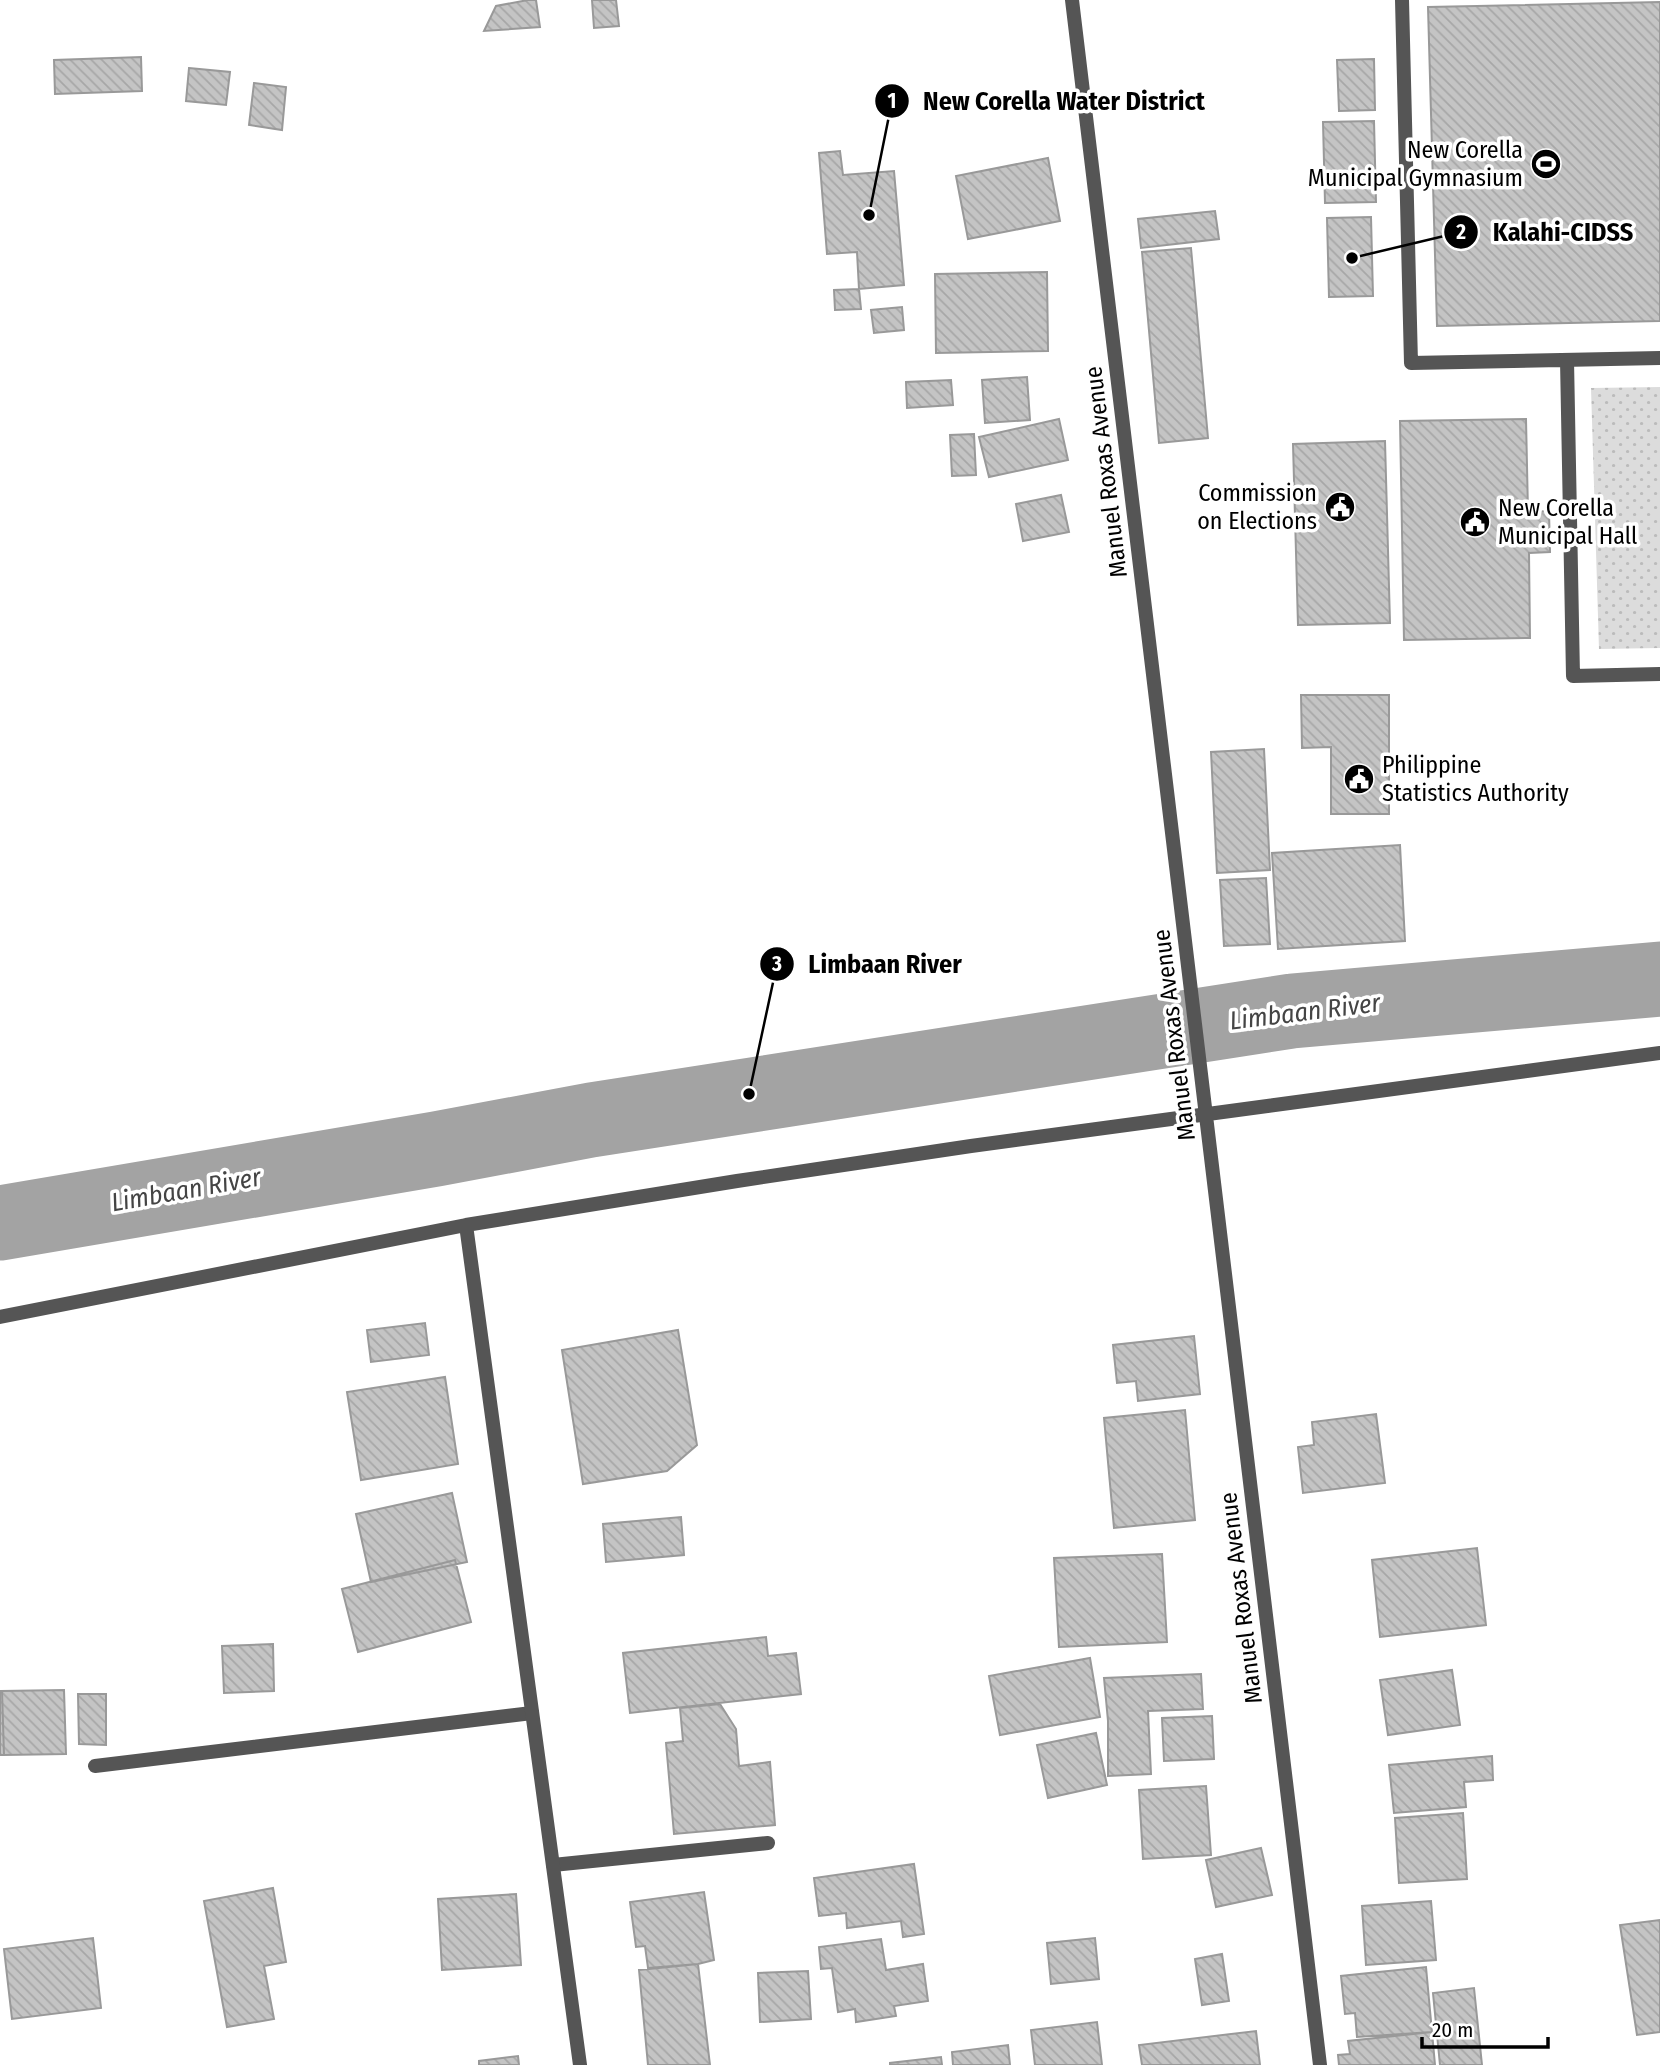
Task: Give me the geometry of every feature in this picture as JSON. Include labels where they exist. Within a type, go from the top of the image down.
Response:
[{"type":"street","name":"Manuel Roxas Avenue","points":[[1072,0],[1320,2065]]},
{"type":"street","points":[[1402,0],[1411,363],[1660,358]]},
{"type":"street","points":[[1567,360],[1573,676],[1660,674]]},
{"type":"street","points":[[0,1317],[466,1224],[737,1181],[1660,1053]]},
{"type":"street","points":[[466,1224],[580,2065]]},
{"type":"street","points":[[95,1766],[532,1713]]},
{"type":"street","points":[[553,1865],[768,1843]]},
{"type":"shaded area","points":[[1660,387],[1660,648],[1599,649],[1591,388]]},
{"type":"building","points":[[536,0],[540,27],[484,31],[496,6]]},
{"type":"building","points":[[592,0],[616,0],[619,26],[594,28]]},
{"type":"building","name":"New Corella Municipal Gymnasium","points":[[1660,2],[1660,321],[1437,326],[1428,7]]},
{"type":"building","points":[[141,57],[142,91],[55,94],[54,60]]},
{"type":"building","points":[[1374,59],[1375,110],[1339,111],[1337,60]]},
{"type":"building","points":[[189,68],[230,72],[226,105],[186,101]]},
{"type":"building","points":[[254,83],[286,87],[282,130],[249,125]]},
{"type":"building","points":[[1374,121],[1376,202],[1325,203],[1323,122]]},
{"type":"building","points":[[840,151],[843,175],[894,171],[904,285],[859,289],[857,252],[827,254],[819,153]]},
{"type":"building","points":[[1048,158],[1060,221],[968,239],[956,176]]},
{"type":"building","points":[[1215,211],[1219,239],[1141,248],[1138,219]]},
{"type":"building","points":[[1371,217],[1373,296],[1329,297],[1327,218]]},
{"type":"building","points":[[1191,248],[1208,438],[1159,443],[1142,252]]},
{"type":"building","points":[[1047,272],[1048,351],[936,353],[935,274]]},
{"type":"building","points":[[859,289],[861,309],[835,310],[834,290]]},
{"type":"building","points":[[902,307],[904,330],[874,333],[871,310]]},
{"type":"building","points":[[1027,377],[1030,420],[985,423],[982,380]]},
{"type":"building","points":[[951,380],[953,405],[907,408],[906,382]]},
{"type":"building","points":[[1059,419],[1068,460],[989,477],[979,437]]},
{"type":"building","name":"New Corella Municipal Hall","points":[[1526,419],[1528,512],[1549,511],[1550,552],[1529,553],[1530,638],[1404,640],[1400,421]]},
{"type":"building","points":[[974,434],[976,475],[952,476],[950,435]]},
{"type":"building","points":[[1385,441],[1390,623],[1298,625],[1293,444]]},
{"type":"building","points":[[1061,495],[1069,532],[1023,541],[1016,504]]},
{"type":"building","points":[[1301,695],[1389,695],[1389,814],[1331,814],[1331,747],[1302,748]]},
{"type":"building","points":[[1264,749],[1270,870],[1217,873],[1211,752]]},
{"type":"building","points":[[1400,845],[1405,941],[1278,949],[1272,853]]},
{"type":"building","points":[[1266,878],[1270,944],[1224,946],[1220,880]]},
{"type":"building","points":[[425,1323],[429,1355],[371,1362],[367,1330]]},
{"type":"building","points":[[678,1330],[697,1445],[667,1471],[583,1484],[562,1350]]},
{"type":"building","points":[[1194,1336],[1200,1394],[1138,1401],[1136,1381],[1117,1383],[1113,1345]]},
{"type":"building","points":[[445,1377],[458,1464],[361,1480],[347,1392]]},
{"type":"building","points":[[1185,1410],[1195,1520],[1114,1528],[1104,1418]]},
{"type":"building","points":[[1376,1414],[1385,1483],[1303,1493],[1298,1447],[1314,1445],[1312,1422]]},
{"type":"building","points":[[452,1493],[467,1562],[371,1582],[356,1514]]},
{"type":"building","points":[[681,1517],[684,1555],[606,1562],[603,1524]]},
{"type":"building","points":[[1477,1548],[1486,1625],[1380,1637],[1372,1560]]},
{"type":"building","points":[[1162,1554],[1167,1642],[1059,1647],[1054,1558]]},
{"type":"building","points":[[455,1560],[471,1622],[358,1652],[342,1589]]},
{"type":"building","points":[[766,1637],[768,1656],[796,1653],[801,1694],[630,1713],[623,1653]]},
{"type":"building","points":[[273,1644],[274,1691],[224,1693],[222,1646]]},
{"type":"building","points":[[1090,1658],[1100,1717],[1000,1735],[989,1676]]},
{"type":"building","points":[[1452,1670],[1460,1725],[1388,1735],[1380,1680]]},
{"type":"building","points":[[1201,1674],[1203,1709],[1148,1711],[1151,1774],[1108,1776],[1108,1721],[1104,1678]]},
{"type":"building","points":[[64,1690],[66,1754],[4,1755],[2,1691]]},
{"type":"building","points":[[2,1691],[4,1755],[0,1755]]},
{"type":"building","points":[[78,1694],[106,1694],[106,1745],[79,1744]]},
{"type":"building","points":[[720,1704],[736,1729],[739,1766],[770,1762],[775,1825],[674,1834],[666,1743],[683,1741],[680,1708]]},
{"type":"building","points":[[1212,1716],[1214,1759],[1164,1761],[1162,1718]]},
{"type":"building","points":[[1096,1733],[1107,1785],[1048,1798],[1037,1745]]},
{"type":"building","points":[[1492,1756],[1493,1780],[1464,1782],[1466,1807],[1394,1813],[1389,1765]]},
{"type":"building","points":[[1206,1786],[1211,1855],[1143,1859],[1139,1790]]},
{"type":"building","points":[[1463,1813],[1467,1879],[1399,1883],[1395,1818]]},
{"type":"building","points":[[1261,1848],[1272,1895],[1216,1907],[1206,1860]]},
{"type":"building","points":[[914,1864],[924,1934],[903,1937],[901,1921],[847,1928],[846,1913],[819,1916],[814,1878]]},
{"type":"building","points":[[273,1888],[286,1962],[264,1966],[274,2019],[227,2027],[204,1901]]},
{"type":"building","points":[[704,1892],[714,1960],[648,1968],[645,1946],[636,1947],[630,1902]]},
{"type":"building","points":[[516,1894],[521,1965],[442,1970],[438,1899]]},
{"type":"building","points":[[1431,1901],[1436,1960],[1366,1965],[1362,1906]]},
{"type":"building","points":[[1660,1920],[1660,2032],[1637,2035],[1620,1925]]},
{"type":"building","points":[[93,1938],[101,2008],[12,2019],[4,1949]]},
{"type":"building","points":[[1095,1938],[1099,1979],[1051,1984],[1047,1943]]},
{"type":"building","points":[[881,1939],[886,1970],[923,1964],[928,2001],[894,2006],[896,2016],[856,2022],[855,2009],[838,2012],[832,1968],[821,1969],[819,1947]]},
{"type":"building","points":[[1222,1954],[1229,2001],[1202,2005],[1195,1959]]},
{"type":"building","points":[[698,1964],[710,2065],[648,2065],[639,1970]]},
{"type":"building","points":[[1426,1967],[1432,2032],[1357,2037],[1355,2013],[1345,2014],[1341,1976]]},
{"type":"building","points":[[808,1971],[811,2019],[760,2022],[758,1973]]},
{"type":"building","points":[[1474,1988],[1482,2065],[1440,2065],[1433,1993]]},
{"type":"building","points":[[1097,2022],[1102,2065],[1035,2065],[1031,2030]]},
{"type":"building","points":[[1256,2031],[1260,2065],[1142,2065],[1139,2045]]},
{"type":"building","points":[[1432,2032],[1435,2065],[1339,2065],[1338,2055],[1350,2054],[1348,2041]]},
{"type":"building","points":[[1008,2045],[1010,2065],[953,2065],[952,2052]]},
{"type":"building","points":[[518,2056],[519,2065],[479,2065],[479,2061]]},
{"type":"building","points":[[941,2057],[942,2065],[890,2065],[890,2063]]},
{"type":"waterway","name":"Limbaan River","points":[[0,1223],[591,1120],[1292,1011],[1660,979]]},
{"type":"place","name":"New Corella Municipal Gymnasium","points":[[1546,164]]},
{"type":"place","name":"New Corella Water District","points":[[869,215]]},
{"type":"place","name":"Kalahi-CIDSS","points":[[1352,258]]},
{"type":"place","name":"Commission on Elections","points":[[1340,507]]},
{"type":"place","name":"New Corella Municipal Hall","points":[[1475,522]]},
{"type":"place","name":"Philippine Statistics Authority","points":[[1359,779]]},
{"type":"place","name":"Limbaan River","points":[[749,1094]]}]
